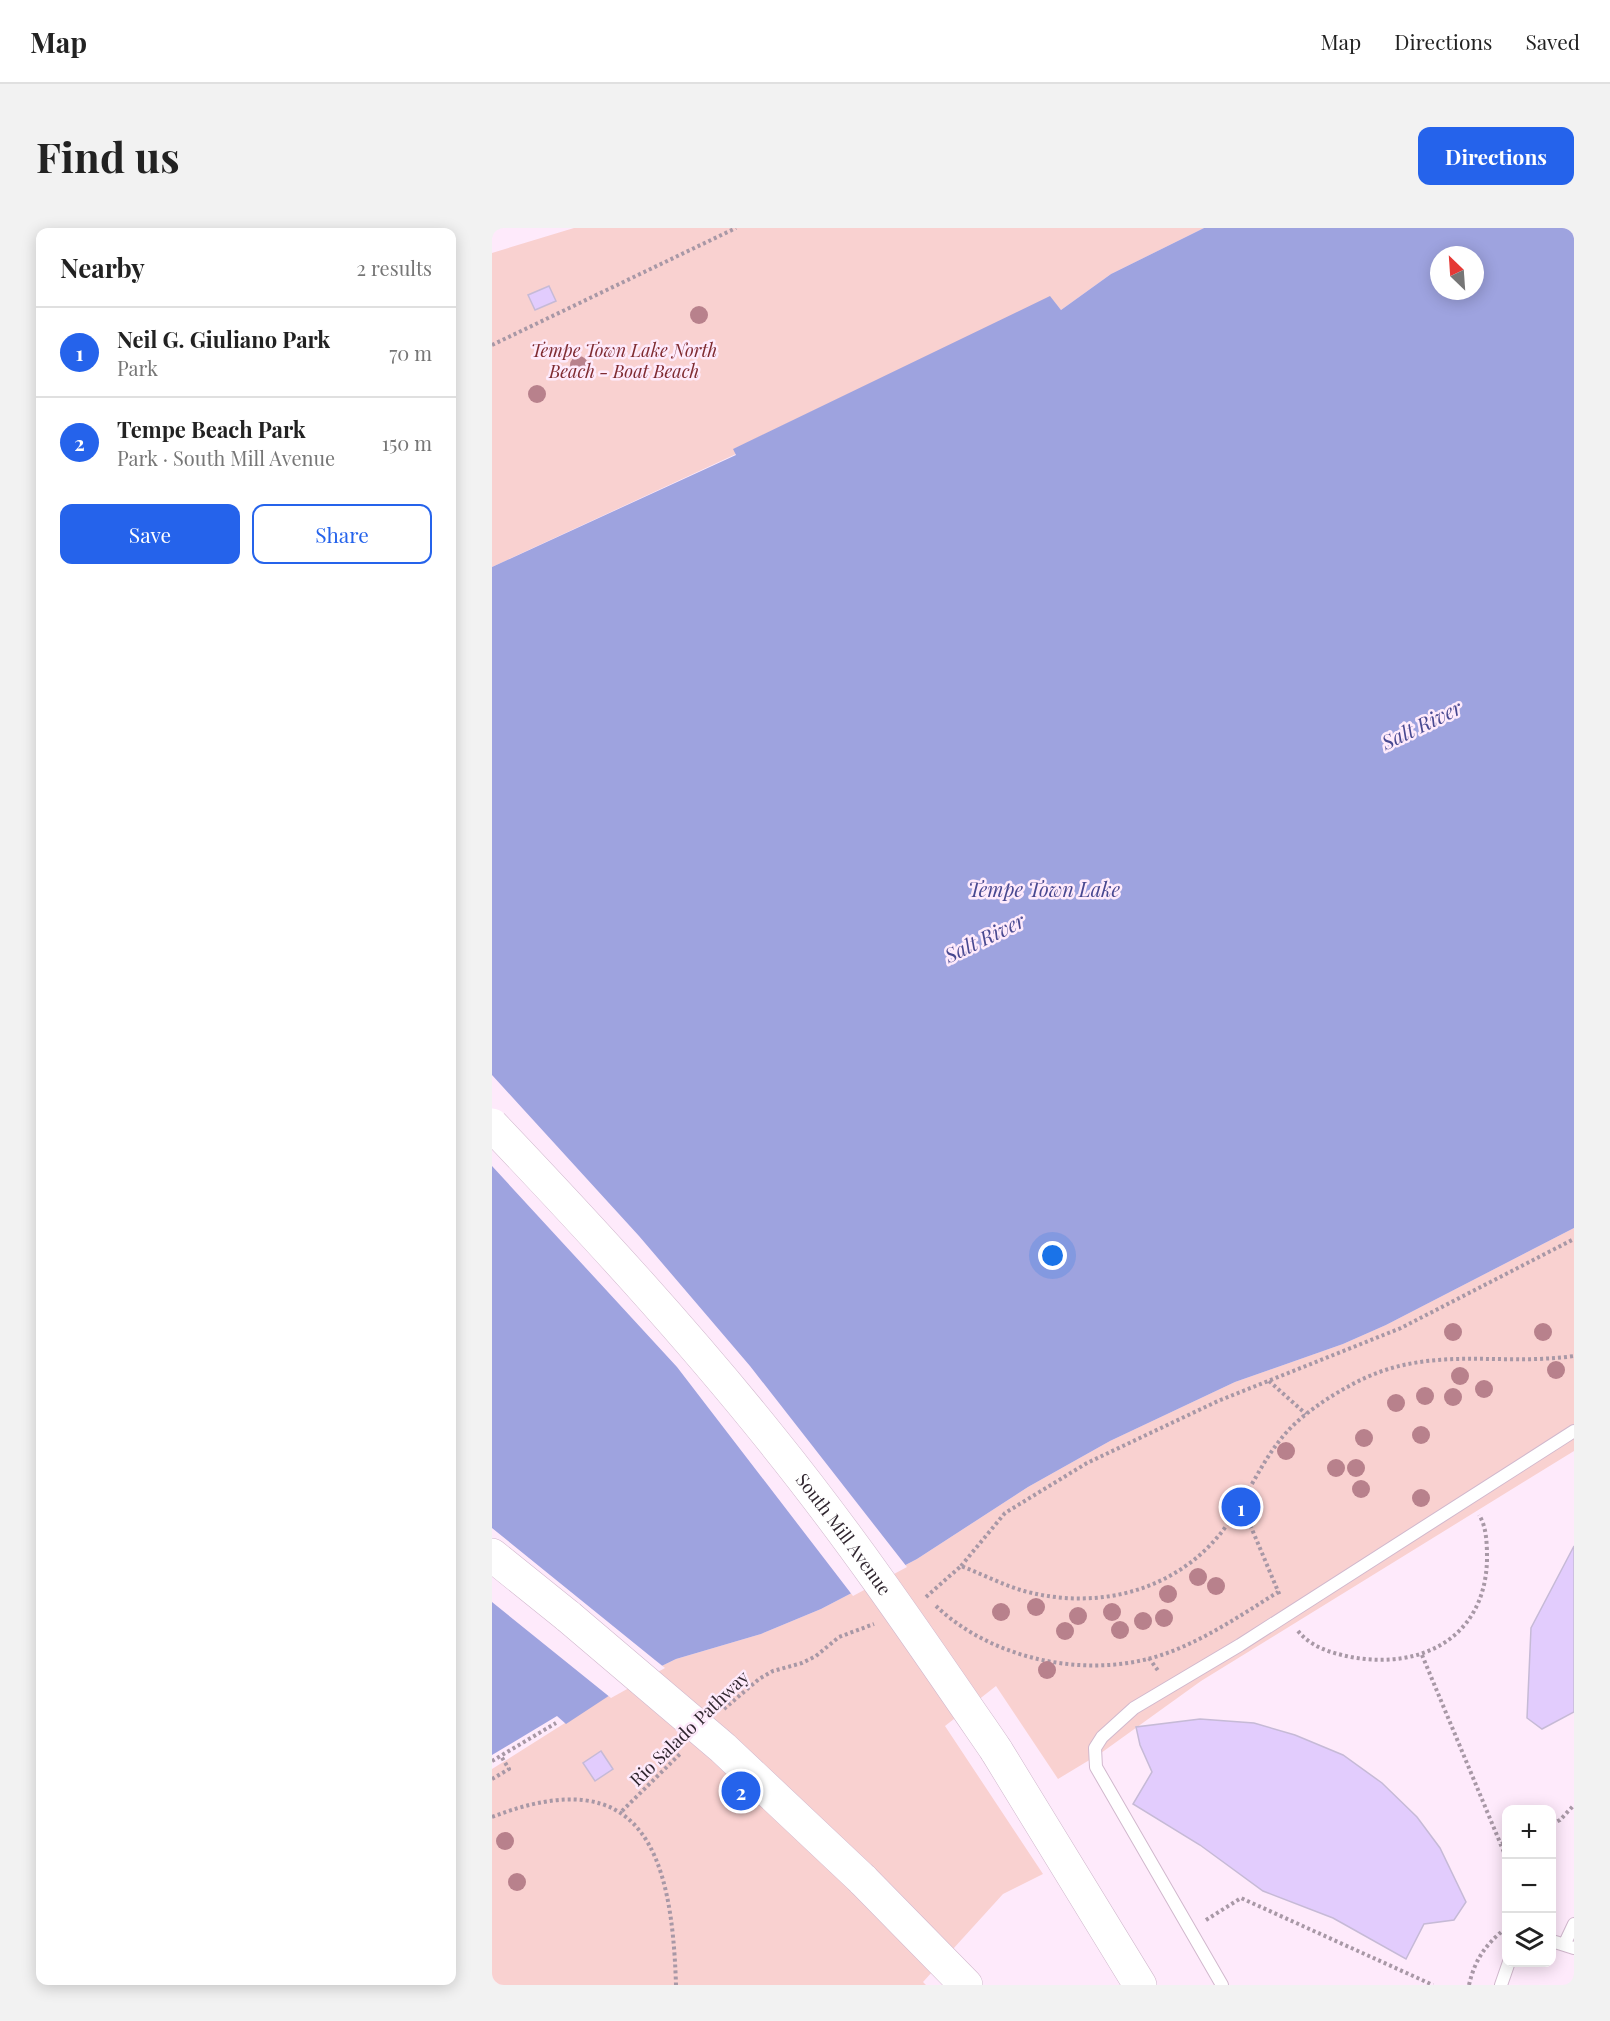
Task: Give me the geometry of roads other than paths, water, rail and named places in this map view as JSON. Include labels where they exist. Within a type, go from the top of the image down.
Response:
[{"type":"main road","name":"South Mill Avenue","points":[[492,1125],[585,1222],[703,1357],[773,1441],[831,1516],[996,1750],[1140,1985]]},
{"type":"main road","points":[[492,1555],[634,1670],[723,1748],[855,1872],[956,1975]]},
{"type":"lane","points":[[1222,1985],[1096,1767],[1095,1748],[1102,1737],[1134,1708],[1288,1614],[1574,1431]]},
{"type":"lane","points":[[1569,1946],[1574,1924]]},
{"type":"lane","points":[[1501,1985],[1507,1967]]},
{"type":"water","name":"Tempe Town Lake","points":[[1204,228],[1574,228],[1574,1228],[1386,1325],[1343,1344],[1235,1382],[1110,1441],[1028,1487],[917,1559],[821,1609],[761,1634],[676,1659],[633,1680],[566,1724],[557,1716],[492,1755],[492,567],[736,455],[733,449],[1050,296],[1061,310],[1111,274]]},
{"type":"place","name":"Neil G. Giuliano Park","points":[[1241,1507]]},
{"type":"place","name":"Tempe Beach Park","points":[[741,1791]]},
{"type":"park label","name":"Tempe Town Lake North Beach - Boat Beach","points":[[624,360]]},
{"type":"water label","name":"Salt River","points":[[1421,724]]},
{"type":"water label","name":"Salt River","points":[[984,937]]}]
